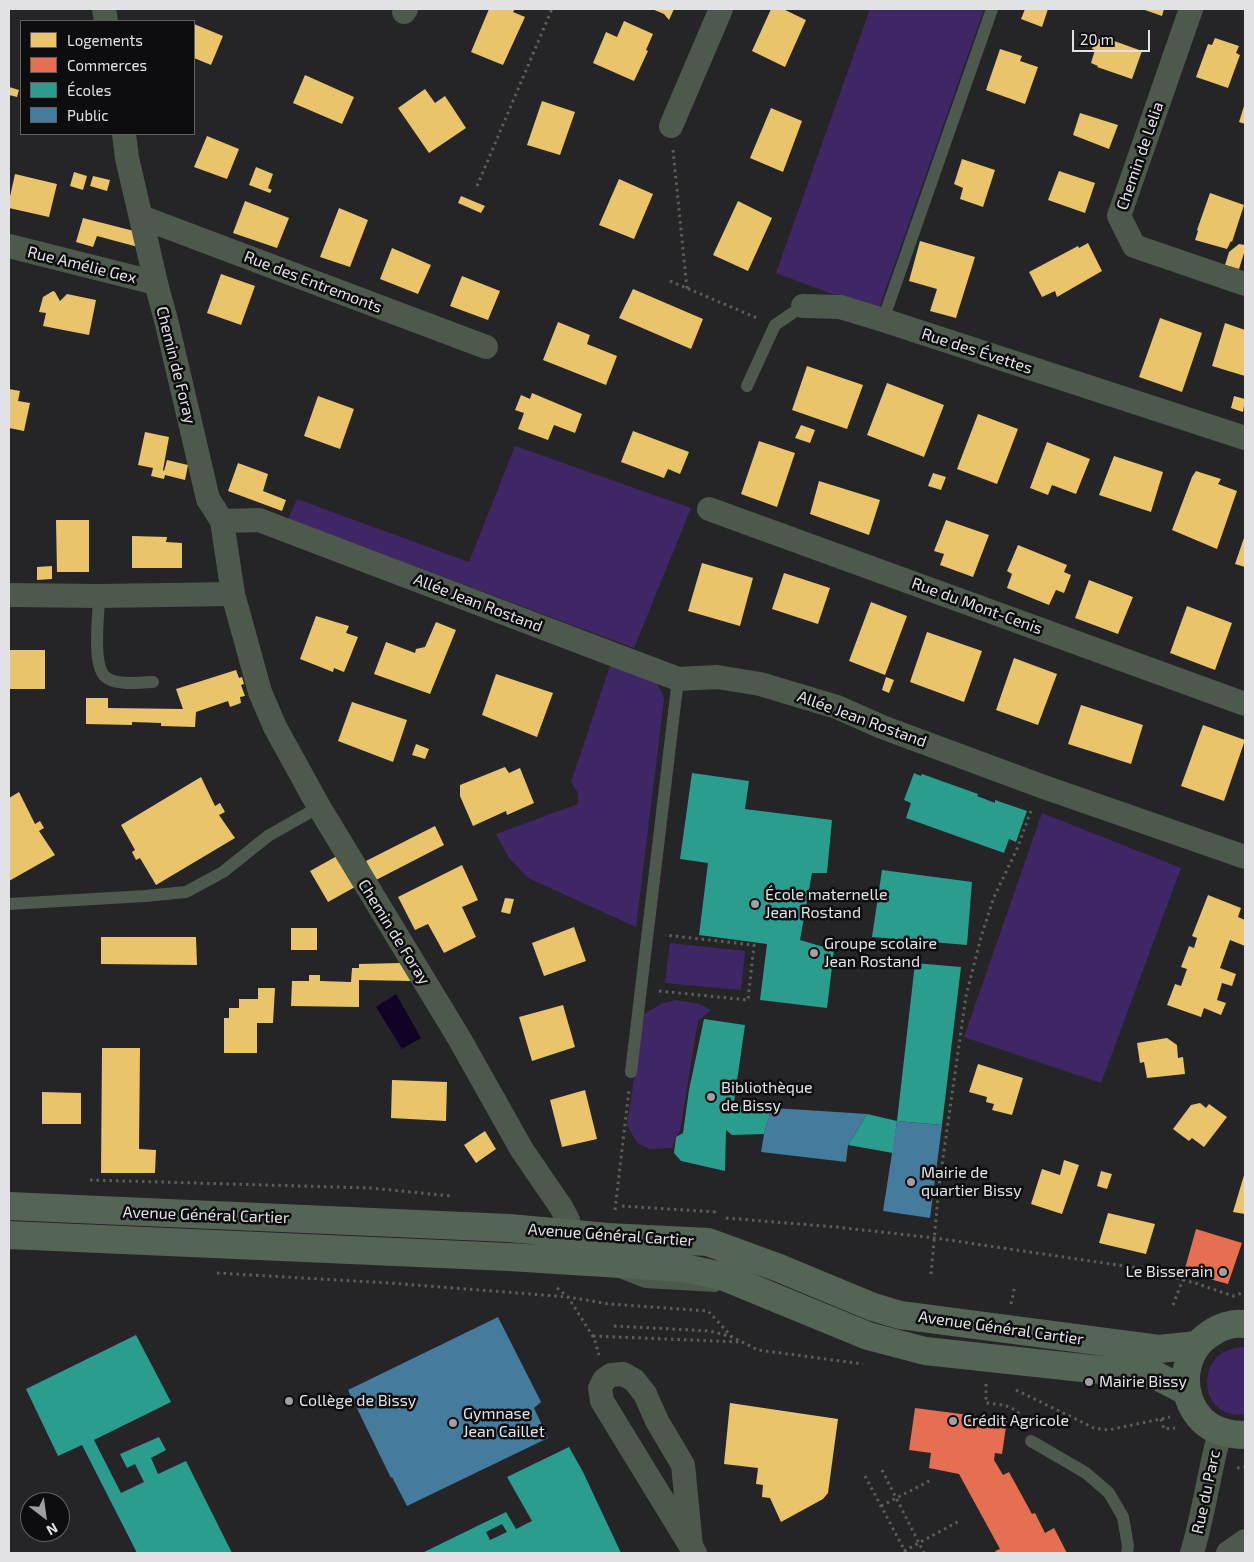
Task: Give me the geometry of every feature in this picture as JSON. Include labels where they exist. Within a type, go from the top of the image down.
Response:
[{"type":"main road","name":"Avenue Général Cartier","points":[[9,1206],[499,1228],[566,1233],[612,1224],[708,1242],[873,1307],[900,1315],[1158,1349],[1197,1345]]},
{"type":"main road","name":"Avenue Général Cartier","points":[[9,1234],[564,1260],[684,1268],[722,1276],[868,1336],[925,1351],[1157,1376],[1186,1391]]},
{"type":"main road","points":[[722,1276],[732,1250]]},
{"type":"main road","points":[[1223,1429],[1192,1407],[1186,1391],[1185,1375],[1189,1359],[1205,1336],[1221,1327],[1243,1319]]},
{"type":"street","points":[[671,126],[721,9]]},
{"type":"street","name":"Chemin de Lelia","points":[[1191,9],[1119,216],[1134,246],[1245,284]]},
{"type":"street","name":"Chemin de Foray","points":[[124,135],[127,158],[208,499],[222,521],[233,594],[260,692],[275,727],[319,807],[459,1038],[522,1150],[568,1220],[564,1260]]},
{"type":"street","name":"Rue des Entremonts","points":[[141,217],[486,347]]},
{"type":"street","name":"Rue Amélie Gex","points":[[9,246],[156,283]]},
{"type":"street","name":"Rue des Évettes","points":[[803,306],[840,308],[883,320],[1245,438]]},
{"type":"street","name":"Rue du Mont-Cenis","points":[[709,509],[1245,704]]},
{"type":"street","name":"Allée Jean Rostand","points":[[222,521],[259,520],[678,679],[717,677],[760,684],[838,706],[882,726],[1041,786],[1245,856]]},
{"type":"street","points":[[9,595],[233,594]]},
{"type":"street","points":[[623,1374],[634,1380],[645,1394],[657,1420],[683,1465],[693,1550],[602,1401],[600,1388],[604,1380],[611,1375],[623,1374]]},
{"type":"street","name":"Rue du Parc","points":[[1192,1553],[1200,1527],[1211,1464],[1223,1429]]},
{"type":"street","points":[[1228,1553],[1245,1541]]},
{"type":"lane","points":[[883,320],[992,9]]},
{"type":"lane","name":"Rue des Évettes","points":[[775,325],[803,306]]},
{"type":"lane","points":[[747,386],[775,325]]},
{"type":"lane","points":[[100,596],[97,648],[100,668],[107,678],[118,682],[154,682]]},
{"type":"lane","points":[[631,1072],[678,679]]},
{"type":"lane","points":[[9,904],[186,892],[224,872],[268,836],[319,807]]},
{"type":"lane","points":[[614,1264],[623,1274],[645,1282],[751,1288]]},
{"type":"lane","points":[[1031,1441],[1086,1473],[1109,1493],[1122,1518],[1128,1546],[1127,1553]]},
{"type":"path","points":[[477,186],[552,9]]},
{"type":"path","points":[[671,126],[687,289]]},
{"type":"path","points":[[670,281],[775,325]]},
{"type":"path","points":[[931,1274],[939,1186],[966,996],[981,937],[994,897],[1017,849],[1041,786]]},
{"type":"path","points":[[641,989],[748,1000],[754,945],[647,933]]},
{"type":"path","points":[[612,1224],[631,1072]]},
{"type":"path","points":[[622,1206],[715,1212]]},
{"type":"path","points":[[612,1224],[624,1212]]},
{"type":"path","points":[[713,1217],[836,1227],[935,1238],[1138,1268],[1233,1296],[1245,1292]]},
{"type":"path","points":[[216,1274],[390,1283],[568,1297],[593,1336],[597,1353]]},
{"type":"path","points":[[1173,1305],[1183,1280]]},
{"type":"path","points":[[614,1326],[710,1331],[732,1337]]},
{"type":"path","points":[[593,1336],[742,1342]]},
{"type":"path","points":[[987,1381],[986,1402],[1008,1406],[1018,1412],[1026,1422],[1031,1441]]},
{"type":"path","points":[[1012,1388],[1094,1428],[1108,1430],[1169,1417],[1223,1429]]},
{"type":"path","points":[[882,1470],[924,1553]]},
{"type":"path","points":[[865,1476],[905,1552],[961,1520]]},
{"type":"path","points":[[881,1506],[932,1479]]},
{"type":"shaded area","points":[[870,9],[984,9],[878,311],[776,273]]},
{"type":"shaded area","points":[[515,446],[691,508],[634,648],[288,519],[297,499],[469,562]]},
{"type":"shaded area","points":[[612,660],[636,669],[651,678],[657,683],[664,699],[636,927],[528,878],[509,858],[496,834],[578,804],[578,793],[571,782]]},
{"type":"shaded area","points":[[1042,813],[1181,868],[1101,1083],[964,1037]]},
{"type":"shaded area","points":[[670,943],[745,951],[741,990],[665,983]]},
{"type":"shaded area","points":[[396,994],[421,1038],[402,1049],[376,1007]]},
{"type":"shaded area","points":[[675,1000],[699,1004],[711,1010],[698,1021],[680,1131],[675,1138],[672,1148],[650,1149],[637,1143],[627,1125],[644,1014],[661,1004]]},
{"type":"shaded area","points":[[1245,1347],[1245,1414],[1229,1413],[1218,1407],[1210,1396],[1207,1384],[1209,1370],[1216,1359],[1228,1350]]},
{"type":"building: Logements","points":[[489,9],[515,9],[513,12],[525,17],[503,65],[471,52]]},
{"type":"building: Logements","points":[[652,9],[674,9],[669,20],[664,14]]},
{"type":"building: Logements","points":[[771,9],[783,9],[806,20],[785,67],[752,51]]},
{"type":"building: Logements","points":[[1025,9],[1048,9],[1042,27],[1021,19]]},
{"type":"building: Logements","points":[[1142,9],[1164,9],[1162,16]]},
{"type":"building: Logements","points":[[624,21],[653,34],[646,50],[648,51],[634,81],[593,63],[606,32],[617,37]]},
{"type":"building: Logements","points":[[195,24],[223,36],[211,65],[195,58]]},
{"type":"building: Logements","points":[[1096,38],[1105,41],[1106,38],[1142,51],[1132,79],[1097,67],[1091,63],[1095,50],[1092,49]]},
{"type":"building: Logements","points":[[1215,38],[1239,46],[1236,53],[1240,55],[1228,88],[1196,77],[1208,44],[1212,45]]},
{"type":"building: Logements","points":[[1000,49],[1022,56],[1020,61],[1038,67],[1025,104],[986,90]]},
{"type":"building: Logements","points":[[305,75],[354,97],[342,124],[293,103]]},
{"type":"building: Logements","points":[[9,87],[19,90],[17,97],[9,95]]},
{"type":"building: Logements","points":[[425,89],[435,103],[445,96],[466,128],[429,153],[398,108]]},
{"type":"building: Logements","points":[[542,101],[575,112],[560,155],[527,145]]},
{"type":"building: Logements","points":[[1245,107],[1245,124],[1239,122]]},
{"type":"building: Logements","points":[[771,108],[802,121],[783,172],[750,158]]},
{"type":"building: Logements","points":[[1080,113],[1118,125],[1109,149],[1073,135]]},
{"type":"building: Logements","points":[[207,136],[239,149],[227,179],[194,167]]},
{"type":"building: Logements","points":[[962,159],[995,170],[983,207],[960,199],[963,188],[954,184]]},
{"type":"building: Logements","points":[[256,167],[273,174],[268,188],[272,190],[270,193],[249,185]]},
{"type":"building: Logements","points":[[1059,171],[1095,183],[1085,213],[1048,200]]},
{"type":"building: Logements","points":[[74,172],[87,176],[83,190],[70,186]]},
{"type":"building: Logements","points":[[15,174],[57,184],[49,217],[9,208]]},
{"type":"building: Logements","points":[[93,176],[110,180],[107,191],[90,186]]},
{"type":"building: Logements","points":[[619,179],[653,194],[634,239],[599,225]]},
{"type":"building: Logements","points":[[1210,193],[1244,205],[1232,242],[1227,249],[1195,240]]},
{"type":"building: Logements","points":[[461,196],[485,206],[481,213],[458,203]]},
{"type":"building: Logements","points":[[245,201],[289,218],[277,248],[233,233]]},
{"type":"building: Logements","points":[[738,201],[772,218],[748,271],[713,255]]},
{"type":"building: Logements","points":[[339,208],[368,220],[350,267],[320,257]]},
{"type":"building: Logements","points":[[83,218],[134,231],[138,247],[97,236],[93,247],[76,242]]},
{"type":"building: Logements","points":[[920,241],[975,257],[956,318],[930,311],[937,289],[909,281]]},
{"type":"building: Logements","points":[[1088,243],[1102,271],[1057,297],[1055,291],[1042,297],[1029,272],[1078,246],[1079,248]]},
{"type":"building: Logements","points":[[1239,244],[1245,245],[1245,250],[1239,269],[1225,265],[1229,252]]},
{"type":"building: Logements","points":[[392,248],[431,265],[418,294],[380,279]]},
{"type":"building: Logements","points":[[221,274],[255,286],[241,325],[207,313]]},
{"type":"building: Logements","points":[[462,276],[500,291],[488,320],[450,306]]},
{"type":"building: Logements","points":[[633,289],[703,319],[691,349],[619,318]]},
{"type":"building: Logements","points":[[53,291],[60,301],[67,294],[96,300],[89,335],[43,326],[46,313],[39,312],[43,297]]},
{"type":"building: Logements","points":[[1160,318],[1202,333],[1182,392],[1139,377]]},
{"type":"building: Logements","points":[[558,322],[590,335],[587,344],[617,356],[606,385],[543,360]]},
{"type":"building: Logements","points":[[1225,323],[1245,330],[1245,376],[1212,366]]},
{"type":"building: Logements","points":[[807,366],[863,385],[847,429],[792,410]]},
{"type":"building: Logements","points":[[887,383],[944,405],[924,457],[867,435]]},
{"type":"building: Logements","points":[[9,389],[20,391],[18,401],[30,403],[24,431],[9,428]]},
{"type":"building: Logements","points":[[532,393],[582,414],[575,433],[554,425],[548,440],[518,429],[524,413],[515,410],[521,395],[530,399]]},
{"type":"building: Logements","points":[[318,396],[354,409],[340,449],[304,436]]},
{"type":"building: Logements","points":[[1234,396],[1245,399],[1243,412],[1231,408]]},
{"type":"building: Logements","points":[[978,414],[1018,429],[997,484],[957,469]]},
{"type":"building: Logements","points":[[801,425],[815,430],[810,443],[795,438]]},
{"type":"building: Logements","points":[[633,431],[689,452],[680,474],[668,469],[664,478],[621,462]]},
{"type":"building: Logements","points":[[145,432],[169,437],[163,470],[167,460],[188,465],[185,480],[165,475],[164,479],[151,476],[153,468],[138,465]]},
{"type":"building: Logements","points":[[759,441],[795,453],[777,507],[741,494]]},
{"type":"building: Logements","points":[[1047,442],[1090,459],[1076,494],[1052,485],[1048,495],[1030,488]]},
{"type":"building: Logements","points":[[1114,456],[1163,472],[1151,512],[1099,495]]},
{"type":"building: Logements","points":[[238,463],[268,474],[263,491],[286,500],[282,511],[228,491]]},
{"type":"building: Logements","points":[[1196,471],[1221,479],[1218,484],[1237,491],[1217,549],[1172,530]]},
{"type":"building: Logements","points":[[933,473],[946,477],[941,490],[928,486]]},
{"type":"building: Logements","points":[[819,481],[880,500],[869,535],[810,514]]},
{"type":"building: Logements","points":[[56,520],[89,520],[89,572],[57,572]]},
{"type":"building: Logements","points":[[946,520],[989,535],[973,577],[940,565],[944,554],[934,551]]},
{"type":"building: Logements","points":[[1245,535],[1245,567],[1235,564]]},
{"type":"building: Logements","points":[[132,536],[167,537],[166,542],[182,543],[182,568],[132,568]]},
{"type":"building: Logements","points":[[1018,545],[1067,565],[1064,572],[1071,575],[1064,593],[1056,590],[1049,605],[1007,588],[1012,574],[1007,571]]},
{"type":"building: Logements","points":[[702,563],[753,578],[740,626],[688,611]]},
{"type":"building: Logements","points":[[52,566],[52,579],[37,580],[37,567]]},
{"type":"building: Logements","points":[[784,573],[830,588],[818,624],[772,609]]},
{"type":"building: Logements","points":[[1089,580],[1133,597],[1118,634],[1075,618]]},
{"type":"building: Logements","points":[[871,602],[907,616],[885,675],[849,661]]},
{"type":"building: Logements","points":[[1187,606],[1232,623],[1215,670],[1170,653]]},
{"type":"building: Logements","points":[[316,616],[349,626],[346,633],[358,637],[344,672],[334,668],[333,672],[300,659]]},
{"type":"building: Logements","points":[[436,622],[456,630],[430,694],[374,674],[386,642],[415,653],[416,649],[425,647]]},
{"type":"building: Logements","points":[[927,632],[982,651],[964,702],[910,682]]},
{"type":"building: Logements","points":[[9,650],[45,650],[45,689],[9,689]]},
{"type":"building: Logements","points":[[1014,658],[1057,674],[1038,725],[996,710]]},
{"type":"building: Logements","points":[[236,670],[239,678],[242,677],[244,684],[241,685],[245,696],[240,697],[241,703],[230,707],[228,701],[196,712],[195,727],[161,726],[161,723],[132,722],[132,725],[86,724],[86,698],[108,698],[108,708],[183,709],[176,689]]},
{"type":"building: Logements","points":[[496,674],[553,693],[537,737],[482,715]]},
{"type":"building: Logements","points":[[886,677],[894,680],[889,693],[882,690]]},
{"type":"building: Logements","points":[[352,702],[407,720],[393,762],[338,741]]},
{"type":"building: Logements","points":[[1081,705],[1143,725],[1131,764],[1068,744]]},
{"type":"building: Logements","points":[[1203,725],[1245,740],[1224,801],[1181,786]]},
{"type":"building: Logements","points":[[416,744],[429,749],[425,759],[412,755]]},
{"type":"building: Logements","points":[[505,767],[509,773],[520,768],[534,803],[507,815],[506,811],[473,826],[460,796],[460,785]]},
{"type":"building: Logements","points":[[201,777],[215,806],[220,803],[225,812],[219,815],[235,838],[156,885],[140,858],[136,860],[132,852],[135,850],[121,825]]},
{"type":"building: Logements","points":[[19,792],[35,824],[40,821],[44,828],[39,831],[55,855],[9,881],[9,798]]},
{"type":"building: Logements","points":[[435,826],[444,845],[376,880],[366,861]]},
{"type":"building: Logements","points":[[337,856],[355,887],[328,902],[310,871]]},
{"type":"building: Logements","points":[[462,865],[478,900],[462,907],[476,937],[444,953],[428,924],[415,930],[398,897]]},
{"type":"building: Logements","points":[[1208,895],[1241,908],[1238,917],[1245,920],[1245,946],[1230,940],[1220,968],[1236,974],[1232,986],[1222,983],[1217,1000],[1226,1003],[1221,1015],[1204,1008],[1201,1017],[1167,1005],[1175,984],[1181,986],[1187,969],[1181,967],[1189,946],[1194,948],[1197,938],[1192,936]]},
{"type":"building: Logements","points":[[505,898],[514,899],[510,914],[501,912]]},
{"type":"building: Logements","points":[[574,927],[586,961],[544,976],[532,943]]},
{"type":"building: Logements","points":[[291,928],[317,928],[317,950],[291,950]]},
{"type":"building: Logements","points":[[101,937],[196,937],[197,965],[101,964]]},
{"type":"building: Logements","points":[[401,963],[411,981],[359,980],[359,1007],[291,1006],[292,981],[309,981],[309,975],[320,975],[320,981],[351,982],[352,968],[359,968],[359,964]]},
{"type":"building: Logements","points":[[258,988],[275,988],[273,1023],[257,1023],[257,1053],[224,1053],[224,1018],[229,1018],[229,1008],[239,1008],[239,999],[258,999]]},
{"type":"building: Logements","points":[[563,1005],[575,1047],[532,1061],[519,1017]]},
{"type":"building: Logements","points":[[1167,1038],[1177,1045],[1178,1058],[1183,1057],[1185,1074],[1147,1078],[1144,1062],[1140,1063],[1137,1043]]},
{"type":"building: Logements","points":[[102,1048],[140,1048],[139,1149],[156,1150],[155,1173],[101,1173]]},
{"type":"building: Logements","points":[[978,1064],[1023,1078],[1012,1115],[992,1110],[994,1104],[986,1102],[987,1097],[969,1092]]},
{"type":"building: Logements","points":[[392,1080],[447,1082],[446,1121],[391,1118]]},
{"type":"building: Logements","points":[[585,1090],[597,1139],[562,1147],[550,1100]]},
{"type":"building: Logements","points":[[42,1092],[81,1093],[81,1124],[42,1124]]},
{"type":"building: Logements","points":[[1200,1103],[1206,1108],[1209,1104],[1227,1117],[1204,1147],[1192,1138],[1189,1141],[1173,1129],[1191,1105]]},
{"type":"building: Logements","points":[[485,1131],[496,1149],[476,1163],[464,1145]]},
{"type":"building: Logements","points":[[1064,1160],[1079,1165],[1062,1214],[1031,1204],[1042,1169],[1060,1175]]},
{"type":"building: Logements","points":[[1101,1171],[1112,1174],[1107,1189],[1097,1186]]},
{"type":"building: Logements","points":[[1245,1172],[1245,1214],[1233,1212]]},
{"type":"building: Logements","points":[[1108,1213],[1155,1224],[1146,1254],[1099,1243]]},
{"type":"building: Logements","points":[[730,1403],[838,1419],[828,1493],[823,1499],[781,1522],[770,1498],[762,1497],[763,1485],[756,1484],[758,1468],[724,1464]]},
{"type":"building: Commerces","points":[[1196,1229],[1242,1243],[1228,1284],[1184,1272]]},
{"type":"building: Commerces","points":[[915,1408],[1007,1420],[1002,1454],[995,1453],[994,1460],[1003,1475],[1009,1472],[1032,1514],[1035,1513],[1045,1533],[1054,1528],[1067,1553],[997,1553],[995,1551],[1000,1549],[959,1474],[929,1468],[931,1453],[909,1450]]},
{"type":"building: Écoles","name":"École maternelle Jean Rostand","points":[[692,773],[749,781],[745,809],[832,820],[827,873],[812,873],[800,940],[834,950],[827,1008],[760,1000],[767,944],[699,935],[708,863],[680,859]]},
{"type":"building: Écoles","points":[[914,773],[921,776],[922,774],[978,794],[977,796],[995,803],[995,800],[1027,811],[1016,842],[1009,839],[1004,853],[906,818],[911,803],[904,800]]},
{"type":"building: Écoles","points":[[882,870],[972,882],[967,945],[872,937]]},
{"type":"building: Écoles","points":[[915,963],[961,967],[942,1125],[897,1121]]},
{"type":"building: Écoles","name":"Bibliothèque de Bissy","points":[[704,1019],[745,1025],[733,1109],[740,1105],[772,1108],[764,1134],[732,1135],[726,1130],[725,1171],[681,1161],[674,1153],[676,1137],[683,1133],[689,1090]]},
{"type":"building: Écoles","points":[[867,1114],[897,1121],[893,1153],[848,1145]]},
{"type":"building: Écoles","points":[[136,1335],[171,1402],[94,1440],[121,1493],[144,1482],[135,1464],[127,1468],[120,1454],[159,1437],[166,1450],[151,1458],[158,1474],[186,1461],[232,1553],[137,1553],[82,1445],[58,1456],[26,1389]]},
{"type":"building: Écoles","points":[[569,1447],[583,1472],[621,1553],[422,1553],[506,1512],[516,1529],[532,1521],[507,1477]],"holes":[[[502,1524],[507,1532],[490,1540],[486,1532]]]},
{"type":"building: Public","points":[[772,1108],[867,1114],[848,1145],[846,1162],[761,1152]]},
{"type":"building: Public","name":"Mairie de quartier Bissy","points":[[897,1121],[942,1125],[930,1218],[883,1211]]},
{"type":"building: Public","name":"Gymnase Jean Caillet","points":[[498,1317],[541,1402],[534,1408],[548,1438],[407,1506],[391,1478],[348,1390]]},
{"type":"place","name":"École maternelle Jean Rostand","points":[[755,904]]},
{"type":"place","name":"Groupe scolaire Jean Rostand","points":[[814,953]]},
{"type":"place","name":"Bibliothèque de Bissy","points":[[711,1097]]},
{"type":"place","name":"Mairie de quartier Bissy","points":[[911,1182]]},
{"type":"place","name":"Le Bisserain","points":[[1223,1272]]},
{"type":"place","name":"Mairie Bissy","points":[[1089,1382]]},
{"type":"place","name":"Collège de Bissy","points":[[289,1401]]},
{"type":"place","name":"Crédit Agricole","points":[[953,1421]]},
{"type":"place","name":"Gymnase Jean Caillet","points":[[453,1423]]}]
